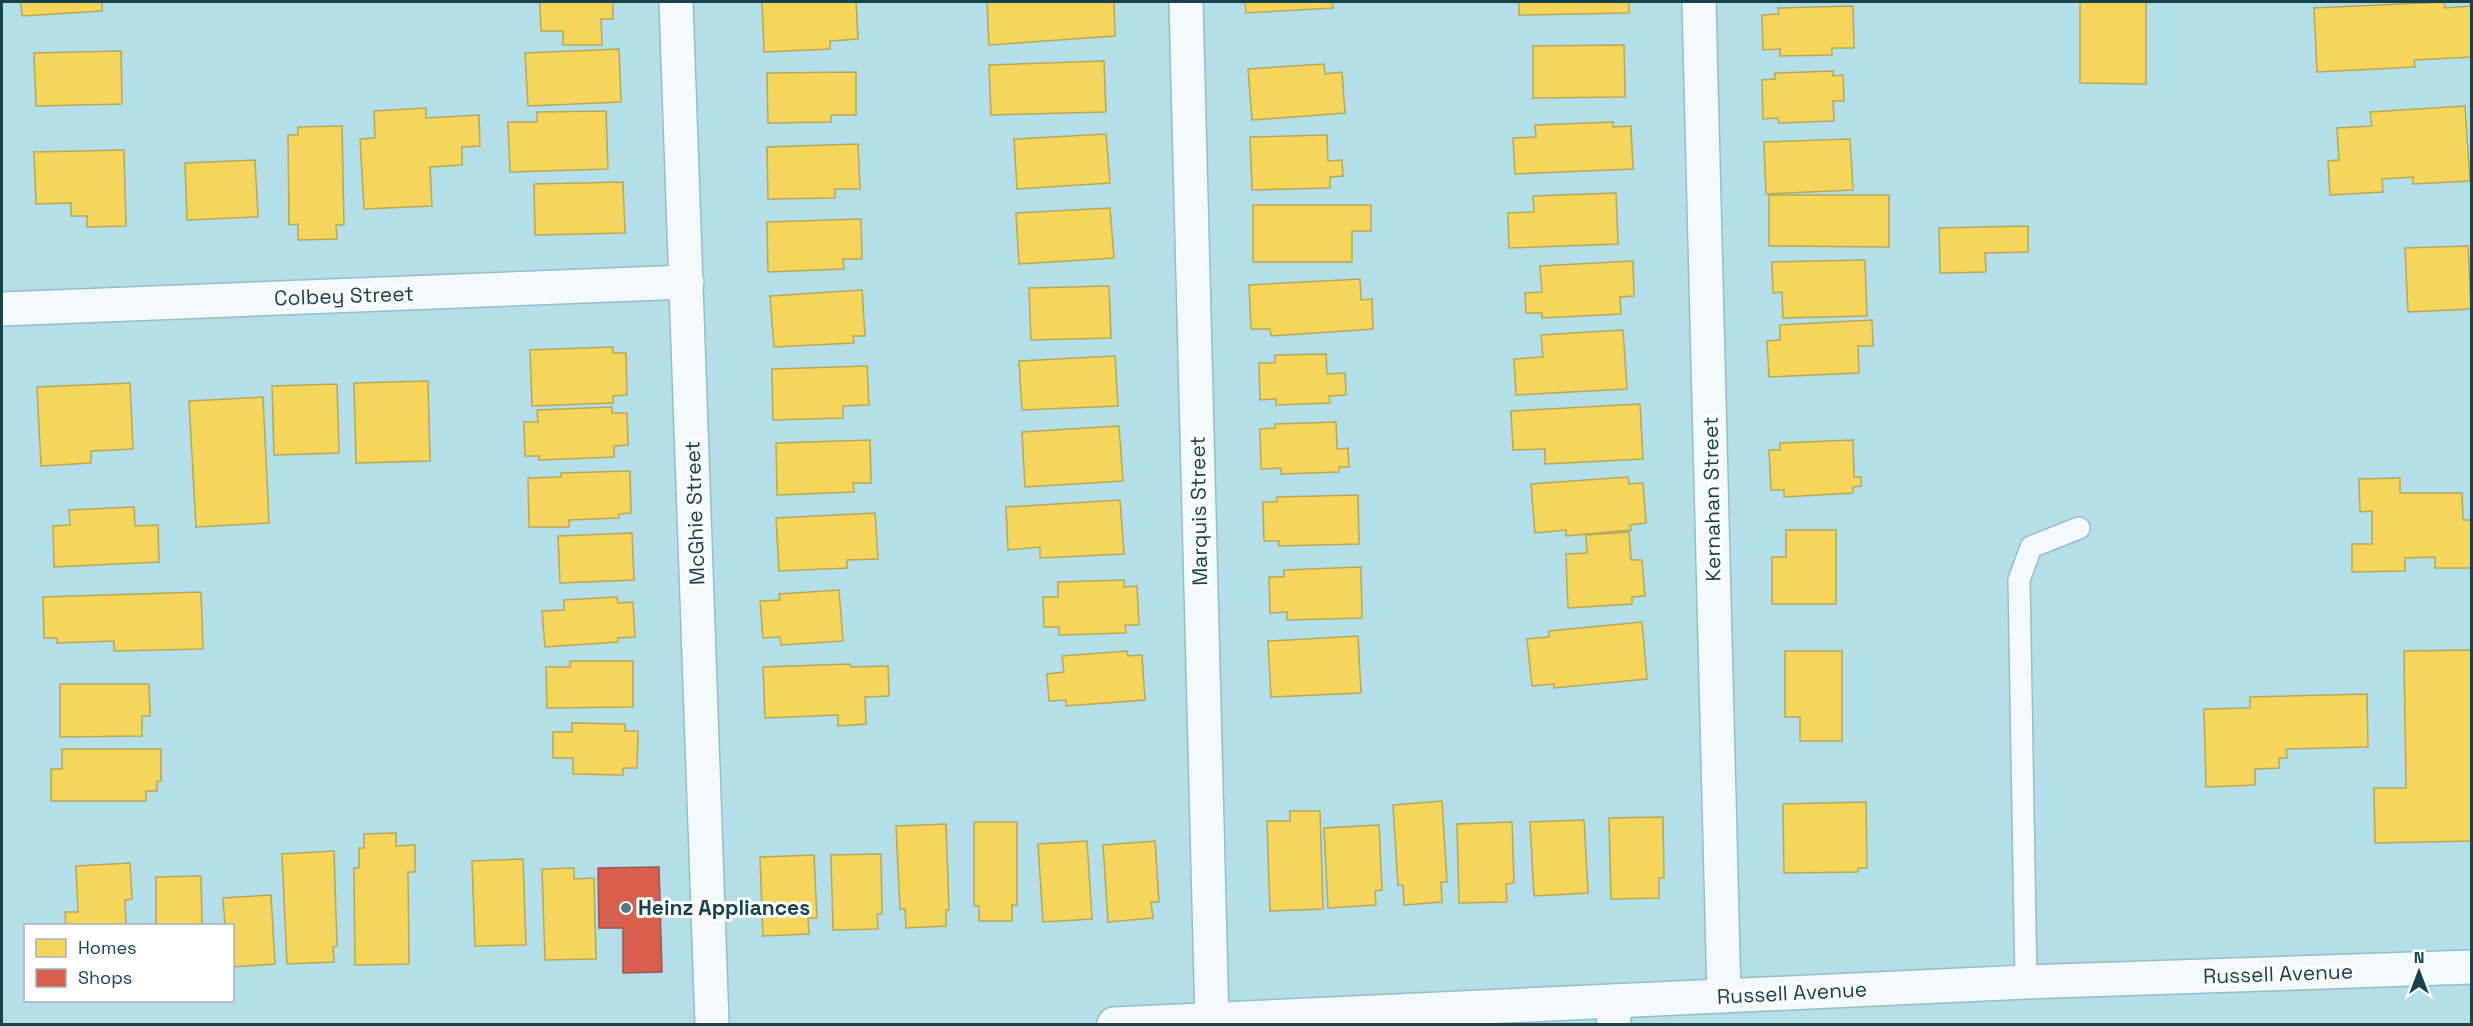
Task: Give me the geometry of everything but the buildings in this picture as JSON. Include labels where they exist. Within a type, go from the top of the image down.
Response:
[{"type":"street","name":"McGhie Street","points":[[676,2],[712,1024]]},
{"type":"street","name":"Marquis Street","points":[[1186,2],[1212,1020]]},
{"type":"street","name":"Kernahan Street","points":[[1699,2],[1724,996]]},
{"type":"street","name":"Colbey Street","points":[[2,309],[687,282]]},
{"type":"street","name":"Russell Avenue","points":[[1114,1024],[1212,1020],[1614,1013],[1724,996],[2026,982],[2472,968]]},
{"type":"lane","points":[[2026,982],[2019,580],[2031,547],[2079,528]]},
{"type":"place","name":"Heinz Appliances","points":[[626,908]]}]
